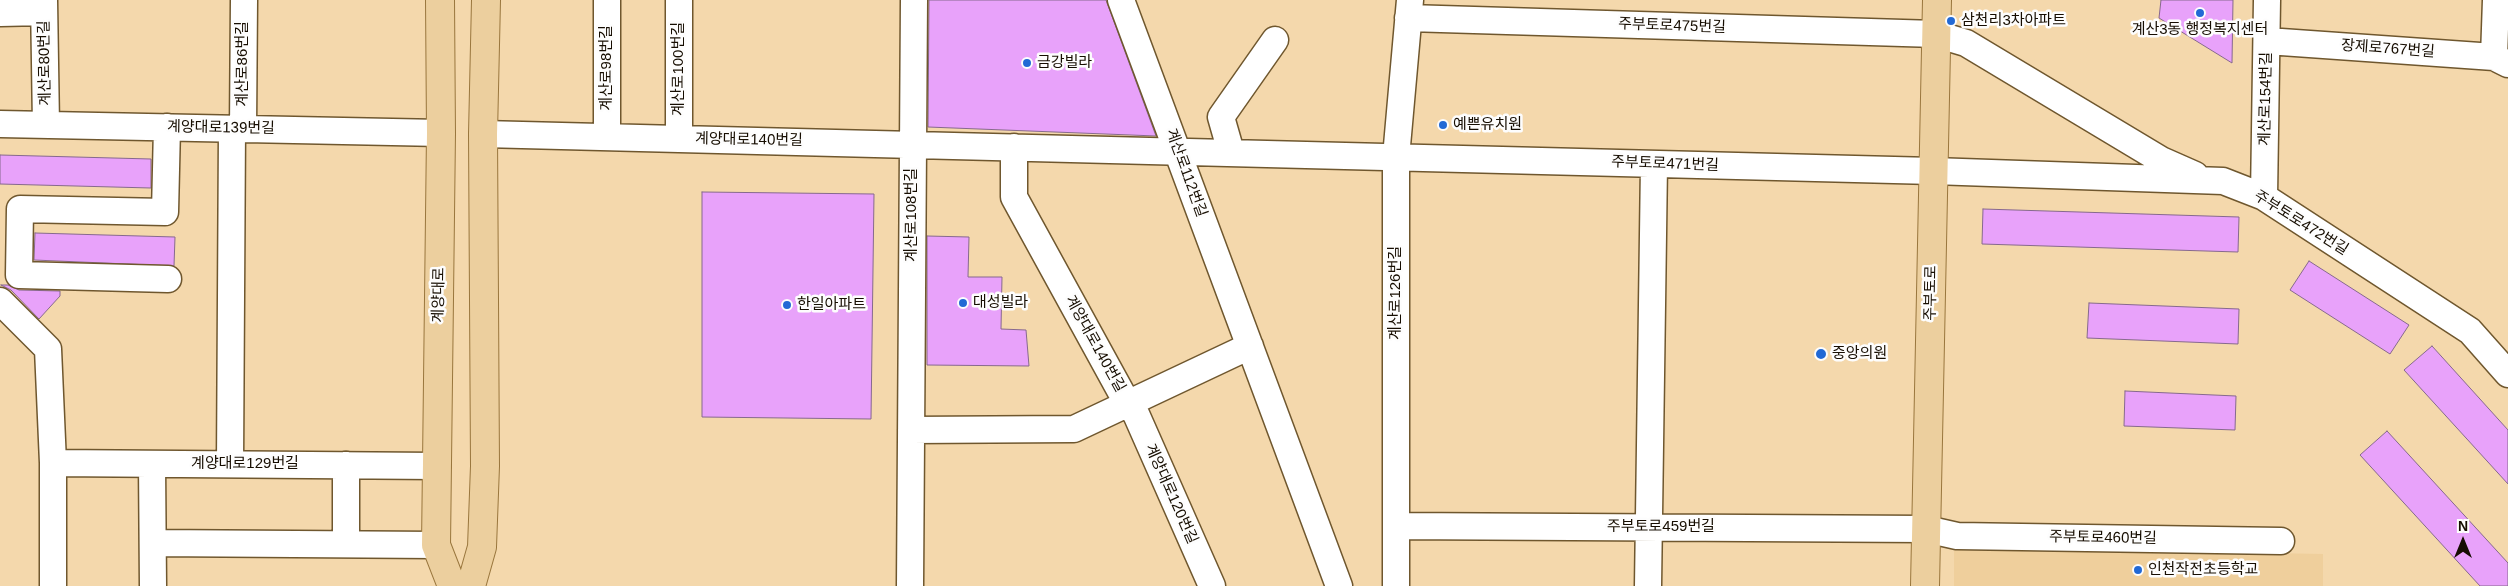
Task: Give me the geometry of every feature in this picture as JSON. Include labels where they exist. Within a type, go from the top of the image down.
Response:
[{"type":"main road","name":"계양대로","points":[[440,0],[441,133],[436,545],[452,586]]},
{"type":"main road","points":[[471,586],[482,547],[485,475],[483,134],[486,0]]},
{"type":"main road","name":"주부토로","points":[[1925,586],[1937,0]]},
{"type":"street","name":"계산로86번길","points":[[230,464],[237,128],[244,0]]},
{"type":"street","name":"계산로98번길","points":[[607,0],[608,136]]},
{"type":"street","name":"계산로100번길","points":[[679,0],[679,138]]},
{"type":"street","name":"계산로108번길","points":[[910,586],[914,0]]},
{"type":"street","name":"계산로112번길","points":[[1122,0],[1339,586]]},
{"type":"street","name":"계산로154번길","points":[[2264,197],[2267,0]]},
{"type":"street","points":[[2496,0],[2501,60]]},
{"type":"street","points":[[0,13],[44,6]]},
{"type":"street","name":"계산로80번길","points":[[44,6],[46,125]]},
{"type":"street","name":"주부토로475번길","points":[[1409,9],[1936,34],[1966,43],[2161,160],[2210,181]]},
{"type":"street","name":"계산로126번길","points":[[1396,586],[1396,157],[1409,9]]},
{"type":"street","points":[[1231,152],[1221,117],[1274,40]]},
{"type":"street","name":"장제로767번길","points":[[2266,41],[2501,60]]},
{"type":"street","name":"계양대로139번길","points":[[0,124],[441,133]]},
{"type":"street","points":[[167,127],[165,212],[20,209],[18,275],[168,279]]},
{"type":"street","name":"계양대로140번길","points":[[483,134],[1396,157]]},
{"type":"street","name":"계양대로140번길","points":[[1014,147],[1014,197],[1127,403]]},
{"type":"street","name":"주부토로471번길","points":[[1396,157],[1933,171]]},
{"type":"street","points":[[1648,586],[1654,164]]},
{"type":"street","name":"주부토로472번길","points":[[1933,171],[2223,181],[2264,197],[2470,331],[2507,371]]},
{"type":"street","points":[[0,301],[48,349],[53,463],[53,586]]},
{"type":"street","points":[[911,430],[1074,428],[1250,346]]},
{"type":"street","name":"계양대로120번길","points":[[1127,403],[1136,414],[1212,586]]},
{"type":"street","name":"계양대로129번길","points":[[53,463],[437,466]]},
{"type":"street","points":[[152,464],[153,586]]},
{"type":"street","points":[[346,464],[346,543]]},
{"type":"street","name":"주부토로459번길","points":[[1396,526],[1926,529]]},
{"type":"street","name":"주부토로460번길","points":[[1926,529],[1957,536],[2281,541]]},
{"type":"street","points":[[153,543],[436,545]]},
{"type":"shaded area","name":"인천작전초등학교","points":[[1954,547],[2323,554],[2323,586],[1954,586]]},
{"type":"building","name":"금강빌라","points":[[929,0],[1106,0],[1156,136],[928,127]]},
{"type":"building","points":[[2161,0],[2233,0],[2232,63],[2159,18]]},
{"type":"building","points":[[0,155],[151,159],[151,188],[0,184]]},
{"type":"building","name":"한일아파트","points":[[702,192],[874,194],[871,419],[702,417]]},
{"type":"building","points":[[1983,209],[2239,217],[2238,252],[1982,244]]},
{"type":"building","points":[[35,233],[175,237],[174,266],[34,260]]},
{"type":"building","name":"대성빌라","points":[[927,236],[969,237],[968,277],[1002,277],[1001,329],[1026,330],[1029,366],[927,365]]},
{"type":"building","points":[[2309,261],[2409,325],[2390,354],[2290,290]]},
{"type":"building","points":[[1,285],[8,285],[19,290],[60,291],[60,296],[39,319],[11,290]]},
{"type":"building","points":[[2089,303],[2239,309],[2238,344],[2087,338]]},
{"type":"building","points":[[2432,346],[2508,430],[2508,484],[2404,370]]},
{"type":"building","points":[[2125,391],[2236,396],[2235,430],[2124,426]]},
{"type":"building","points":[[2387,431],[2508,563],[2508,586],[2480,586],[2360,455]]},
{"type":"place","name":"계산3동 행정복지센터","points":[[2200,13]]},
{"type":"place","name":"삼천리3차아파트","points":[[1951,21]]},
{"type":"place","name":"금강빌라","points":[[1027,63]]},
{"type":"place","name":"예쁜유치원","points":[[1443,125]]},
{"type":"place","name":"대성빌라","points":[[963,303]]},
{"type":"place","name":"한일아파트","points":[[787,305]]},
{"type":"place","name":"중앙의원","points":[[1821,354]]},
{"type":"place","name":"인천작전초등학교","points":[[2138,570]]}]
